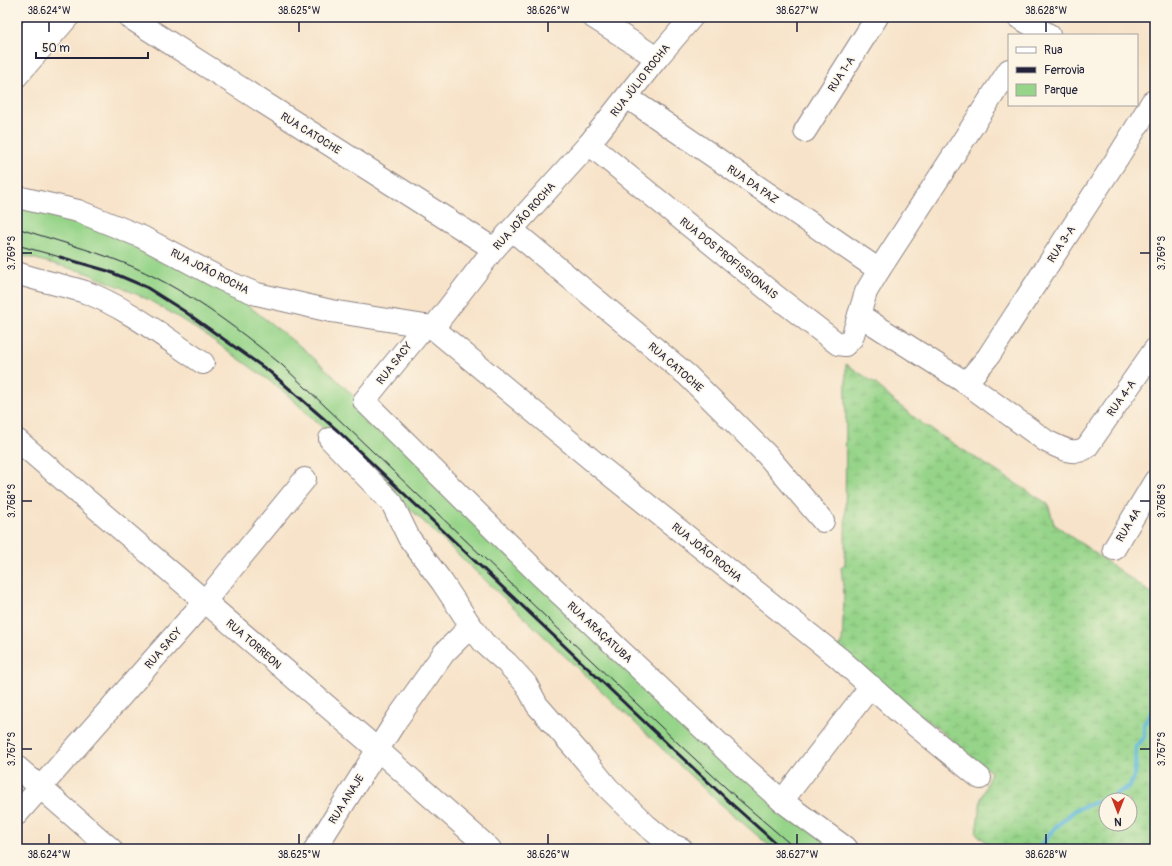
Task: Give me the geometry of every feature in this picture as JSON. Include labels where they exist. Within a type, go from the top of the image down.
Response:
[{"type":"street","points":[[17,46],[42,17]]},
{"type":"street","points":[[17,76],[68,17]]},
{"type":"street","name":"RUA CATOCHE","points":[[129,17],[494,249]]},
{"type":"street","points":[[593,17],[657,58]]},
{"type":"street","name":"RUA JÚLIO ROCHA","points":[[589,144],[657,58],[692,17]]},
{"type":"street","name":"RUA 1-A","points":[[804,131],[877,17]]},
{"type":"street","points":[[1018,17],[1039,32]]},
{"type":"street","name":"RUA DOS PROFISSIONAIS","points":[[589,144],[777,297],[838,344],[845,345],[852,338],[866,292],[879,270],[1008,72]]},
{"type":"street","name":"RUA DA PAZ","points":[[627,97],[879,270]]},
{"type":"street","name":"RUA 3-A","points":[[966,383],[992,350],[1113,164],[1148,99]]},
{"type":"street","name":"RUA JOÃO ROCHA","points":[[429,327],[494,249],[589,144]]},
{"type":"street","name":"RUA JOÃO ROCHA","points":[[17,197],[78,211],[135,234],[223,280],[257,294],[331,311],[429,327],[604,470],[839,658],[900,713],[980,778]]},
{"type":"street","name":"RUA CATOCHE","points":[[512,230],[687,375],[767,455],[824,522]]},
{"type":"street","points":[[17,274],[85,292],[110,303],[203,364]]},
{"type":"street","points":[[859,315],[966,383]]},
{"type":"street","name":"RUA SACY","points":[[364,401],[429,327]]},
{"type":"street","name":"RUA 4-A","points":[[966,383],[1046,441],[1070,451],[1078,452],[1087,447],[1155,349]]},
{"type":"street","name":"RUA ARAÇATUBA","points":[[364,401],[539,574],[782,801],[847,849]]},
{"type":"street","points":[[330,439],[392,503],[409,538],[442,582],[471,626],[484,642],[507,663],[526,684],[537,705],[608,788],[646,825],[668,843],[682,849]]},
{"type":"street","name":"RUA TORREON","points":[[17,440],[377,749],[490,849]]},
{"type":"street","name":"RUA SACY","points":[[17,814],[205,601],[305,479]]},
{"type":"street","name":"RUA 4A","points":[[1114,549],[1155,481]]},
{"type":"street","name":"RUA ANAJE","points":[[314,849],[377,749],[444,653],[471,626]]},
{"type":"street","points":[[782,801],[871,686]]},
{"type":"street","points":[[17,767],[111,849]]},
{"type":"green space","points":[[17,202],[121,236],[198,276],[246,304],[306,351],[838,849],[773,849],[714,798],[403,502],[281,389],[206,335],[147,299],[84,272],[17,254]]},
{"type":"green space","points":[[846,364],[876,384],[895,402],[924,425],[1048,504],[1054,524],[1155,596],[1155,849],[993,849],[976,833],[981,799],[991,772],[837,647],[842,645],[844,595],[841,567],[845,564]]},
{"type":"waterway","points":[[1038,849],[1055,828],[1075,810],[1113,796],[1130,786],[1135,774],[1136,747],[1144,737],[1144,724],[1155,707]]},
{"type":"tram line","points":[[17,228],[98,253],[167,283],[226,321],[264,350],[282,365],[681,746],[738,799],[796,849]]},
{"type":"tram line","points":[[17,245],[60,257]]},
{"type":"railway","points":[[60,257],[108,271],[146,287],[184,311],[270,372],[338,431],[675,751],[782,849]]}]
